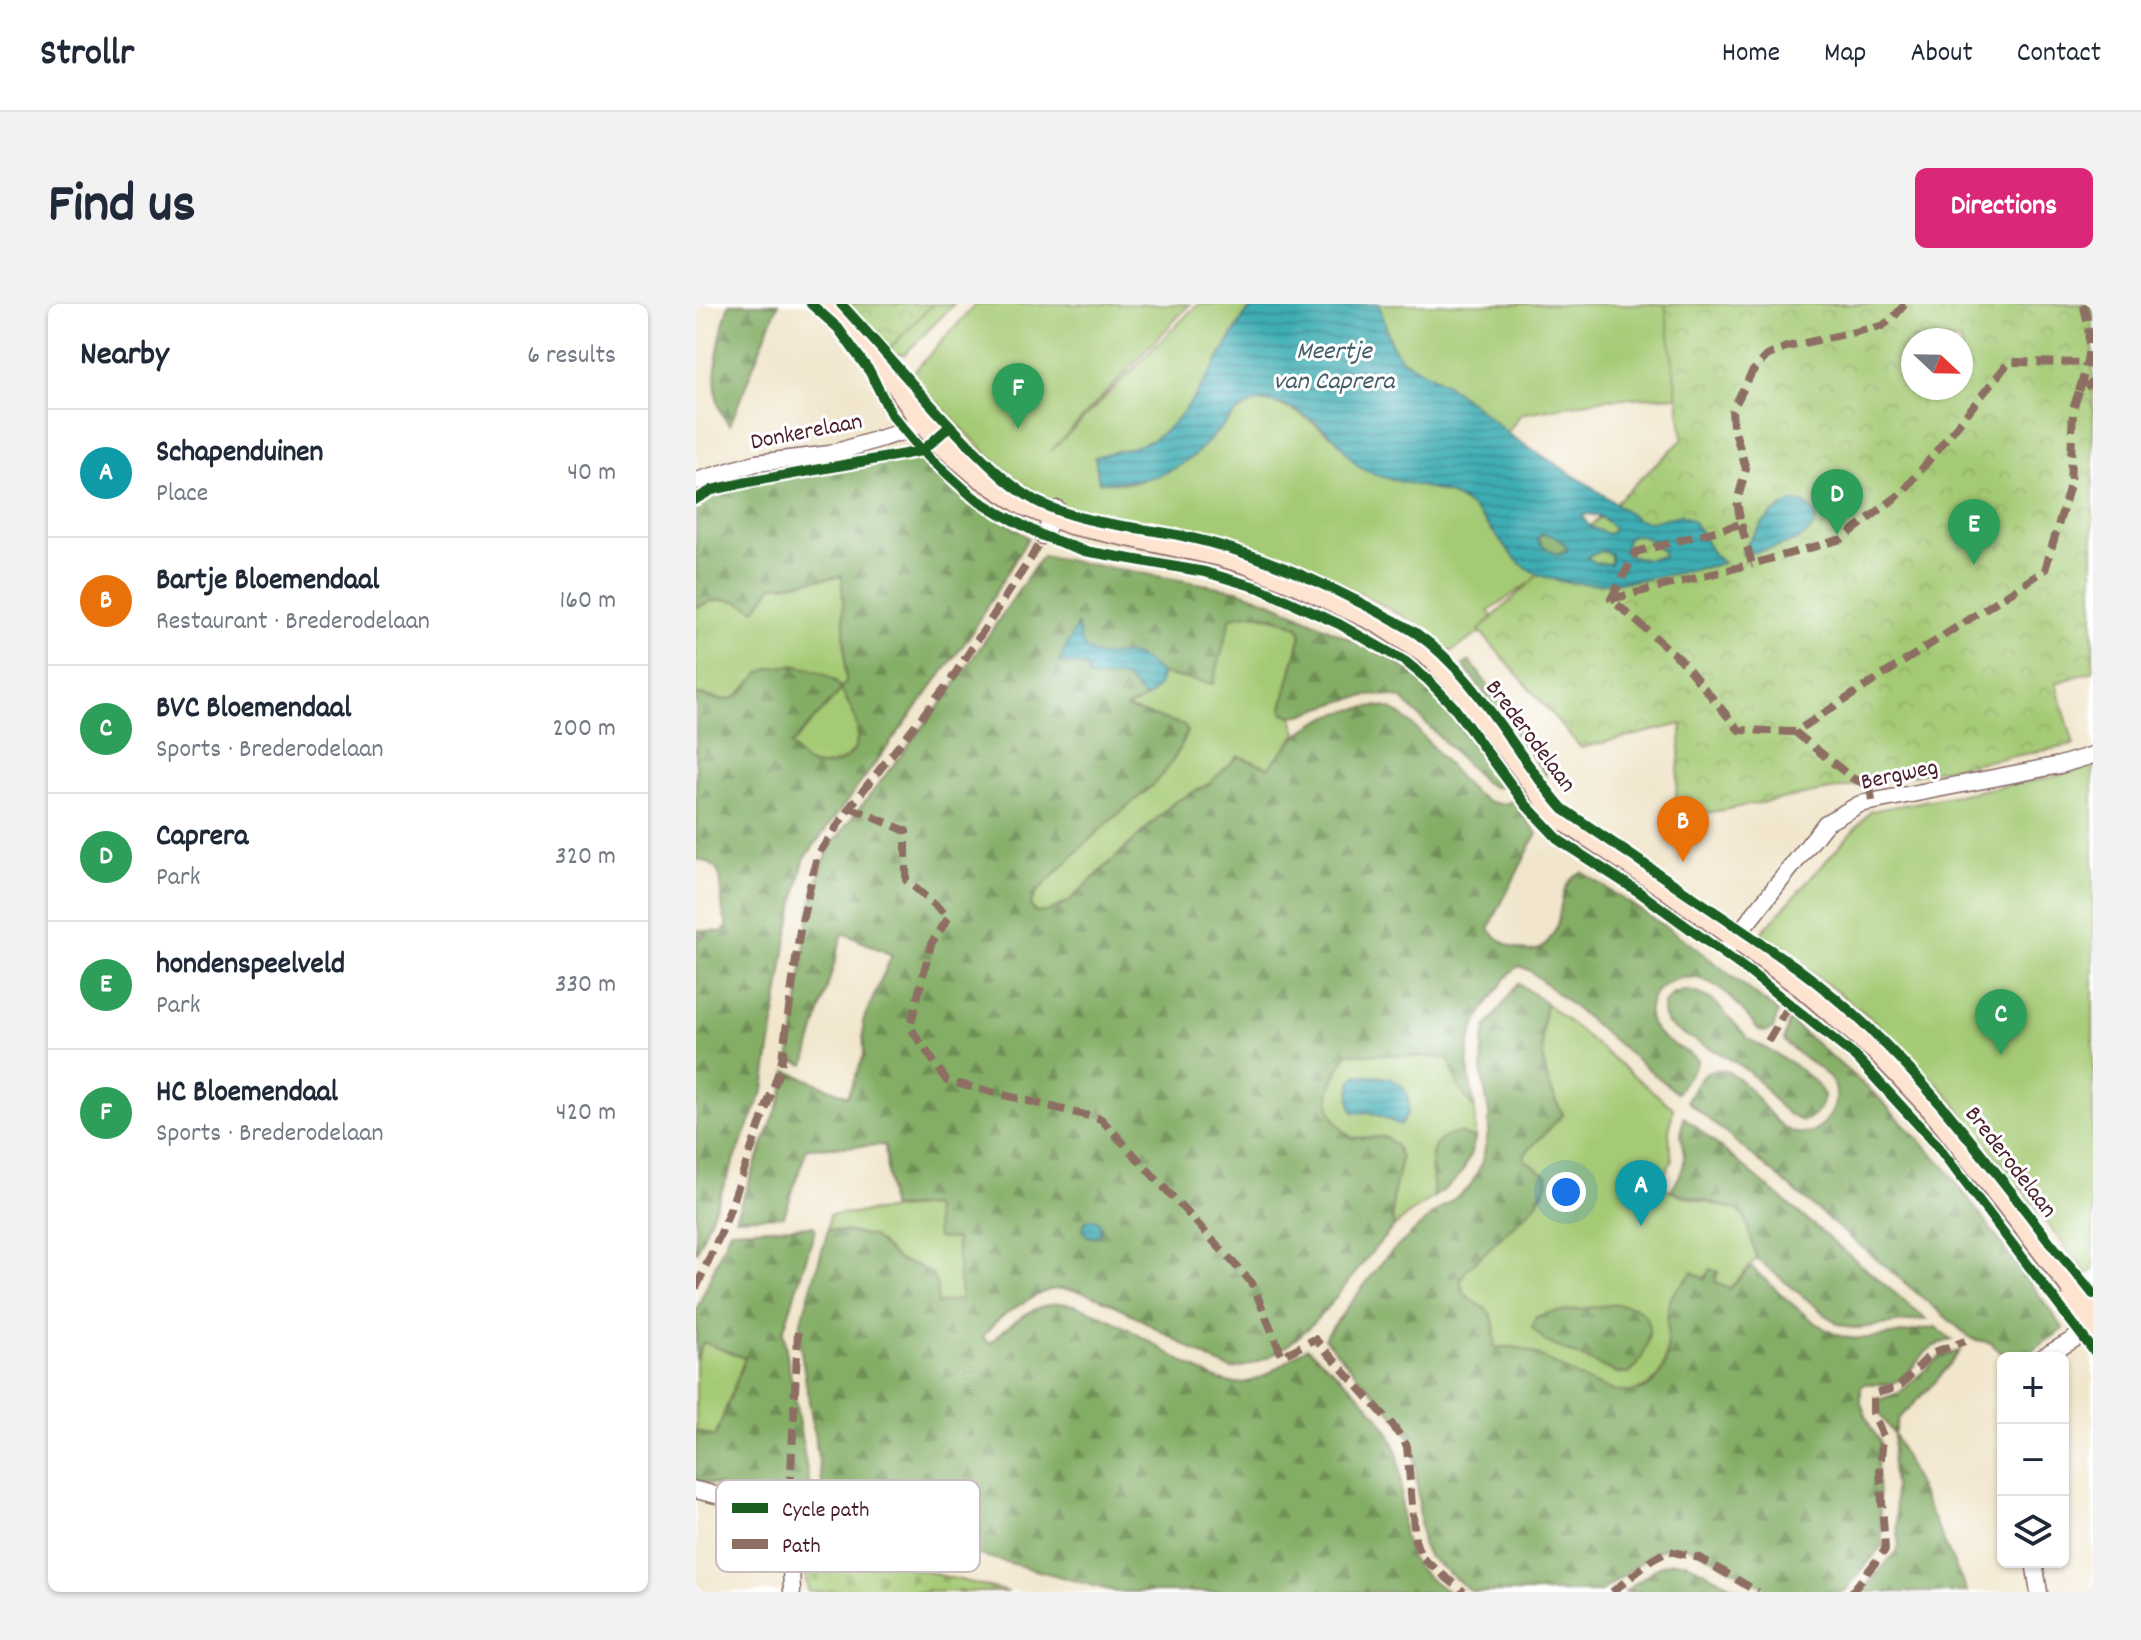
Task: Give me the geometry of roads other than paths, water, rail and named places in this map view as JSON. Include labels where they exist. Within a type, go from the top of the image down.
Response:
[{"type":"street","name":"Brederodelaan","points":[[825,304],[877,363],[886,391],[899,413],[918,426],[945,464],[997,504],[1050,523],[1083,541],[1204,566],[1273,588],[1339,617],[1440,674],[1467,713],[1528,786],[1556,828],[1572,833],[1618,863],[1806,996],[1927,1123],[2092,1327]]},
{"type":"street","name":"Donkerelaan","points":[[696,481],[756,463],[830,454],[918,426]]},
{"type":"street","name":"Bergweg","points":[[1732,942],[1826,823],[1860,804],[2060,765],[2093,755]]},
{"type":"street","points":[[2052,1352],[2092,1327]]},
{"type":"street","points":[[696,1490],[716,1495]]},
{"type":"street","points":[[2035,1568],[2039,1592]]},
{"type":"street","points":[[791,1572],[792,1592]]},
{"type":"water","name":"Meertje van Caprera","points":[[1256,304],[1379,304],[1391,344],[1402,360],[1445,383],[1511,436],[1637,519],[1648,522],[1681,515],[1693,521],[1713,554],[1723,563],[1648,579],[1591,584],[1565,582],[1541,575],[1521,564],[1482,517],[1464,502],[1442,492],[1369,472],[1356,464],[1336,439],[1315,422],[1273,402],[1249,405],[1238,412],[1180,466],[1158,476],[1099,482],[1095,457],[1142,444],[1169,427],[1194,398],[1245,315]],"holes":[[[1587,514],[1602,518],[1613,528],[1612,532],[1608,534],[1590,527],[1582,516]],[[1543,533],[1555,537],[1565,544],[1567,552],[1557,555],[1540,544],[1538,538]],[[1633,535],[1646,538],[1664,553],[1663,556],[1646,559],[1627,555],[1627,538]],[[1602,551],[1611,554],[1611,564],[1595,563],[1587,557]]]},
{"type":"water","points":[[1794,502],[1805,504],[1817,515],[1808,533],[1788,544],[1743,555],[1747,544],[1764,522]]},
{"type":"water","points":[[1077,625],[1081,641],[1091,653],[1103,656],[1128,654],[1141,659],[1161,674],[1158,687],[1146,699],[1123,678],[1089,677],[1087,668],[1059,663]]},
{"type":"water","points":[[1358,1075],[1386,1078],[1402,1087],[1409,1106],[1400,1125],[1371,1112],[1354,1113],[1350,1105],[1350,1092],[1352,1080]]},
{"type":"water","points":[[1088,1219],[1096,1219],[1101,1228],[1099,1235],[1088,1237],[1083,1232],[1083,1224]]},
{"type":"place","name":"HC Bloemendaal","points":[[1018,429]]},
{"type":"place","name":"Caprera","points":[[1837,535]]},
{"type":"place","name":"hondenspeelveld","points":[[1974,565]]},
{"type":"place","name":"Bartje Bloemendaal","points":[[1683,862]]},
{"type":"place","name":"BVC Bloemendaal","points":[[2001,1055]]},
{"type":"place","name":"Schapenduinen","points":[[1641,1226]]}]
